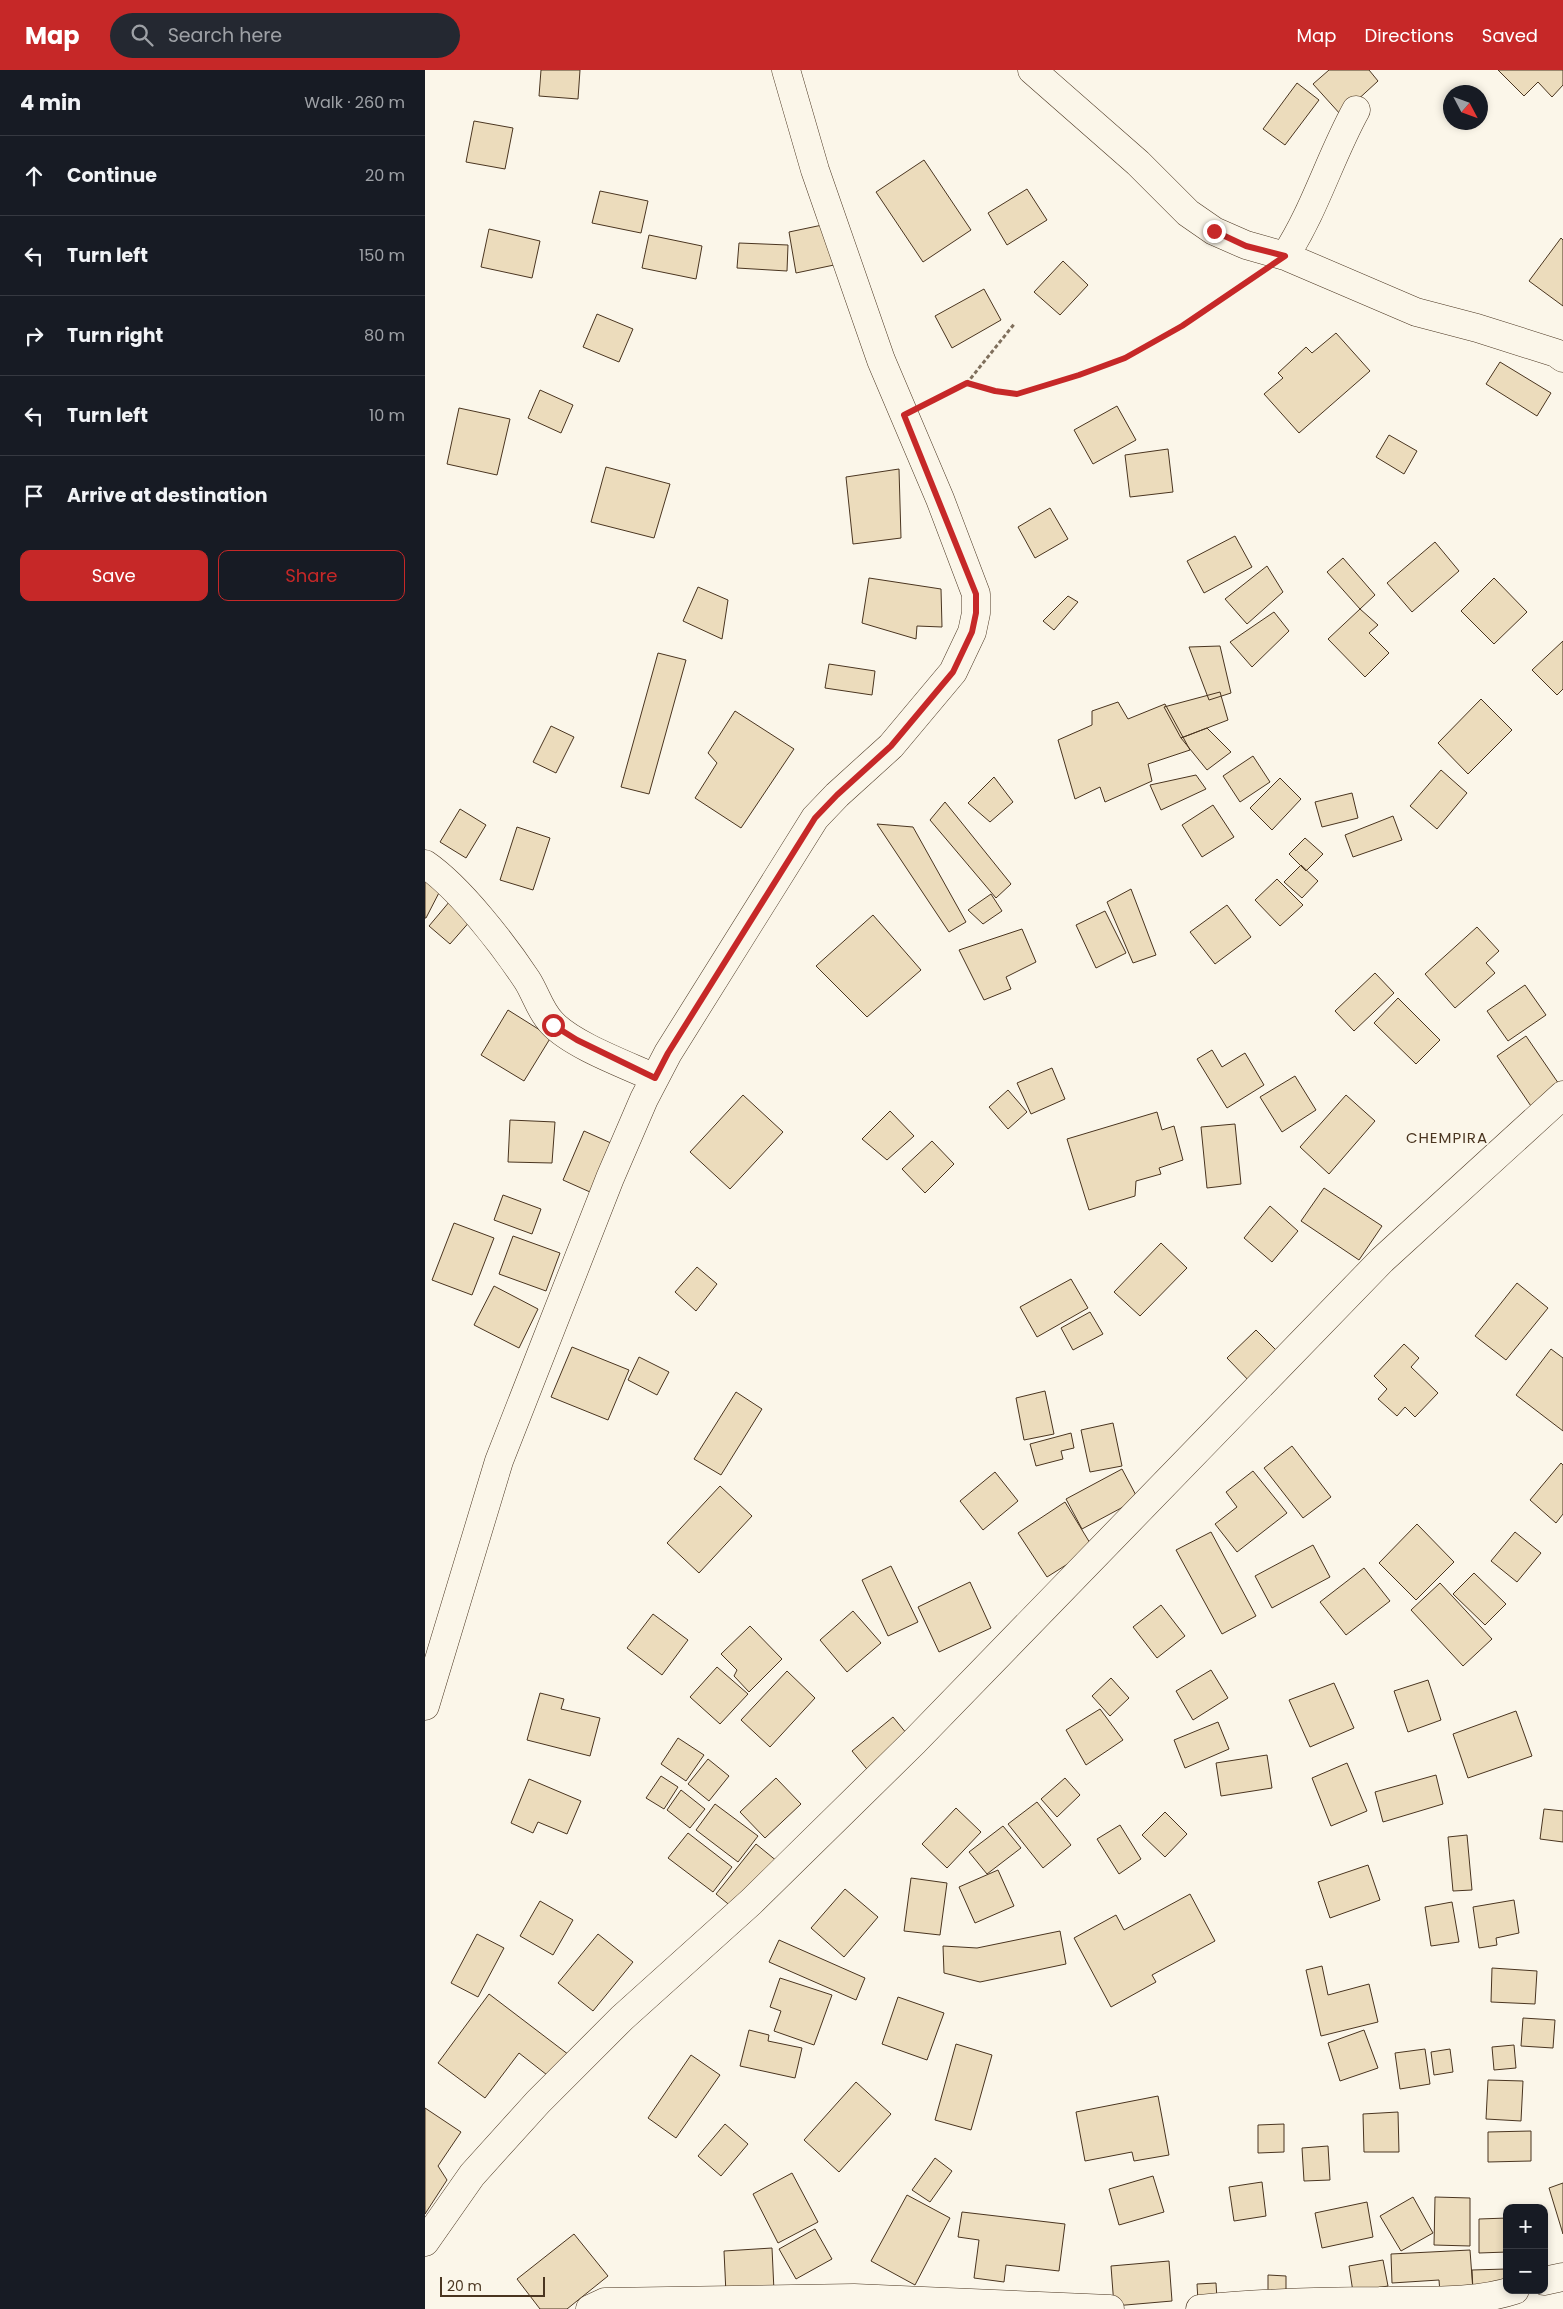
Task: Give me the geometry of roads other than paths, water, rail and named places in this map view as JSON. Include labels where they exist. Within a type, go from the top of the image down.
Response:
[{"type":"street","points":[[425,1706],[499,1461],[610,1178],[655,1078],[668,1053],[815,818],[837,795],[891,746],[953,672],[972,632],[976,613],[976,594],[881,360],[815,170],[786,70]]},
{"type":"street","points":[[1032,70],[1138,163],[1188,213],[1214,231],[1238,242],[1285,256],[1416,312],[1477,328],[1556,353],[1563,358]]},
{"type":"street","points":[[1285,256],[1307,218],[1343,134],[1356,110]]},
{"type":"street","points":[[425,864],[457,892],[518,967],[532,988],[544,1014],[553,1025],[577,1040],[655,1078]]},
{"type":"street","points":[[425,2242],[473,2175],[545,2095],[622,2018],[751,1902],[914,1742],[1382,1260],[1563,1095]]},
{"type":"street","points":[[1548,2280],[1563,2277]]},
{"type":"street","points":[[1200,2309],[1310,2302],[1429,2302],[1503,2293]]},
{"type":"street","points":[[590,2309],[605,2302],[854,2298],[1110,2309]]},
{"type":"district","name":"CHEMPIRA","points":[[1447,1137]]}]
